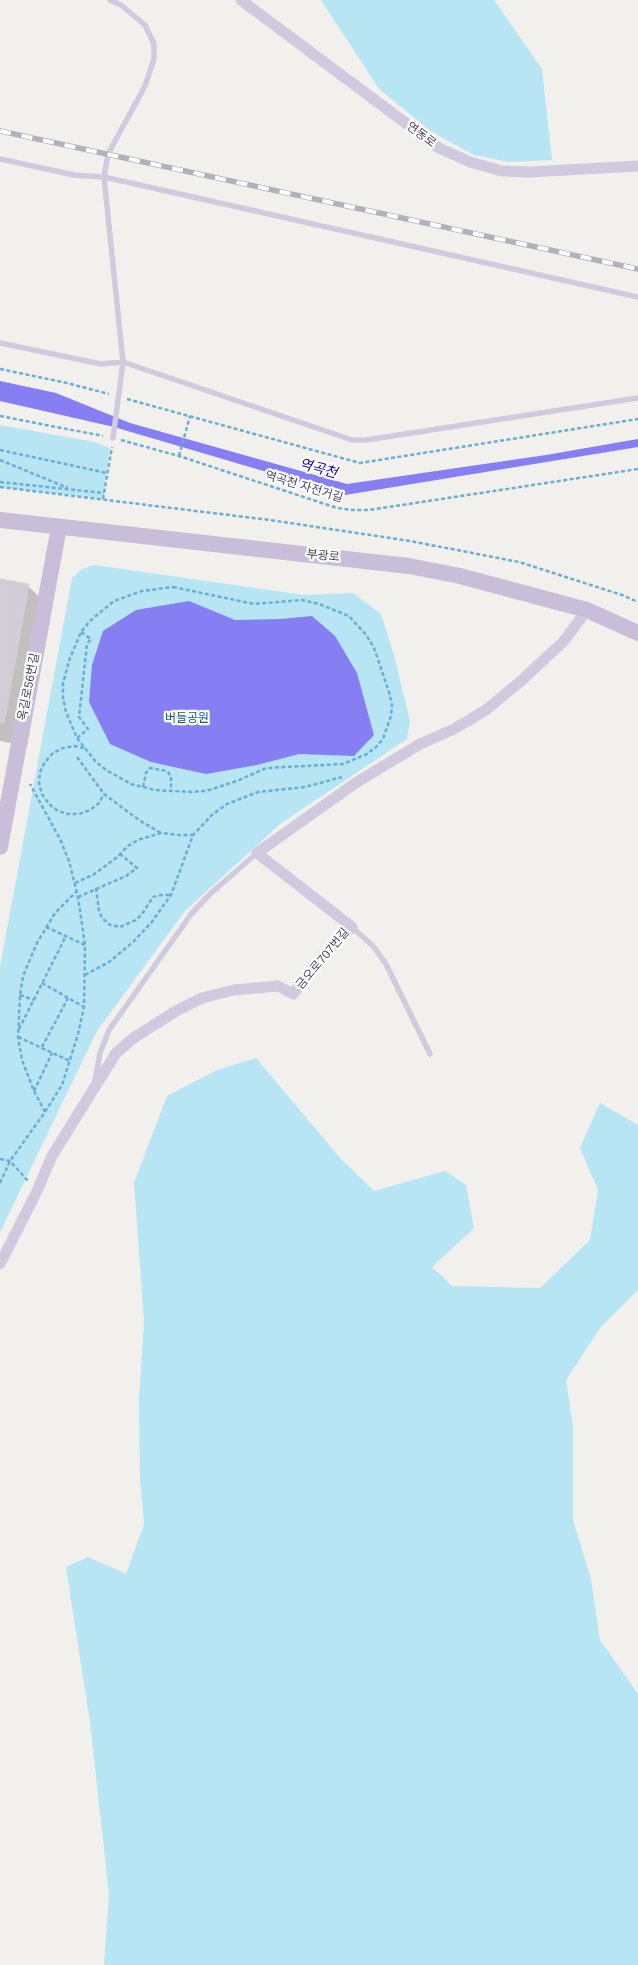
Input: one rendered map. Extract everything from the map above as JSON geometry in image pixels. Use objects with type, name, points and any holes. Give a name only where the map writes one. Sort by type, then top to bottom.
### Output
[{"type":"main road","name":"부광로","points":[[0,520],[409,566],[460,576],[588,610],[638,633]]},
{"type":"main road","name":"옥길로56번길","points":[[0,847],[6,772],[59,527]]},
{"type":"street","name":"연동로","points":[[240,0],[439,148],[470,162],[502,171],[530,172],[638,166]]},
{"type":"street","points":[[257,853],[357,782],[420,744],[454,729],[486,710],[564,641],[588,610]]},
{"type":"street","name":"금오로707번길","points":[[0,1264],[37,1191],[52,1156],[116,1053],[135,1037],[176,1011],[202,998],[234,990],[278,986],[293,994],[323,956],[352,927],[257,853]]},
{"type":"lane","points":[[110,0],[120,5],[145,25],[154,44],[154,59],[146,86],[108,154],[104,177],[123,362],[113,438]]},
{"type":"lane","points":[[0,159],[74,176],[104,177],[638,297]]},
{"type":"lane","points":[[0,343],[101,364],[123,362],[352,440],[366,440],[638,398]]},
{"type":"lane","points":[[92,1092],[100,1053],[109,1030],[192,913],[210,894],[257,853]]},
{"type":"lane","points":[[352,927],[369,942],[386,964],[430,1054]]},
{"type":"path","name":"역곡천 자전거길","points":[[0,416],[113,438],[179,456],[337,508],[353,510],[379,508],[616,474],[638,469]]},
{"type":"path","points":[[179,456],[190,416]]},
{"type":"path","points":[[103,499],[113,438]]},
{"type":"path","points":[[0,450],[107,473]]},
{"type":"path","points":[[0,460],[70,490]]},
{"type":"path","points":[[0,482],[104,493]]},
{"type":"path","points":[[0,487],[270,520],[410,541],[519,562],[622,594],[638,602]]},
{"type":"path","points":[[173,587],[254,604],[302,600],[319,604],[349,616],[367,636],[374,648],[389,692],[392,706],[391,716],[383,739],[367,754],[343,764],[266,768],[237,781],[206,791],[171,791],[143,787],[117,778],[96,762],[78,738],[66,712],[63,698],[66,670],[81,632],[91,620],[114,601],[142,591],[173,587]]},
{"type":"path","points":[[78,738],[88,729],[79,717],[87,644],[91,639],[81,632]]},
{"type":"path","points":[[85,748],[74,746],[63,748],[53,753],[45,762],[40,772],[42,794],[53,807],[68,814],[79,814],[90,810],[104,794]]},
{"type":"path","points":[[77,757],[104,794],[139,820],[161,833]]},
{"type":"path","points":[[143,787],[146,773],[150,768],[167,771],[171,776],[171,791]]},
{"type":"path","points":[[85,975],[109,962],[133,942],[151,923],[171,895],[193,835],[212,815],[227,804],[258,792],[305,787],[345,776],[357,782]]},
{"type":"path","points":[[0,1183],[10,1161],[62,1085],[84,1007],[85,945],[78,897],[69,861],[60,839],[30,784]]},
{"type":"path","points":[[74,883],[93,876],[128,846],[138,840],[161,833],[193,835]]},
{"type":"path","points":[[78,897],[126,876],[138,868],[120,854]]},
{"type":"path","points":[[96,888],[99,911],[102,918],[110,925],[120,928],[136,920],[154,898],[161,895],[171,895]]},
{"type":"path","points":[[45,1112],[34,1091],[22,1060],[18,1037],[20,995],[23,976],[46,927],[55,913],[76,892]]},
{"type":"path","points":[[46,927],[85,945]]},
{"type":"path","points":[[18,1030],[66,936]]},
{"type":"path","points":[[42,983],[84,1007]]},
{"type":"path","points":[[20,995],[34,1000]]},
{"type":"path","points":[[41,1048],[68,998]]},
{"type":"path","points":[[18,1037],[70,1061]]},
{"type":"path","points":[[34,1091],[52,1053]]},
{"type":"path","points":[[0,1159],[10,1161],[37,1191]]},
{"type":"green space","points":[[321,0],[494,0],[542,69],[552,160],[508,162],[474,155],[432,132],[379,89]]},
{"type":"green space","points":[[0,425],[94,442],[110,448],[103,499],[0,487]]},
{"type":"green space","name":"버들공원","points":[[94,565],[304,595],[353,593],[381,614],[394,655],[410,721],[407,739],[280,824],[185,911],[97,1031],[0,1232],[0,967],[72,578],[82,569]]},
{"type":"green space","points":[[256,1058],[341,1159],[374,1191],[445,1171],[466,1185],[474,1228],[432,1267],[452,1286],[540,1288],[590,1240],[598,1190],[580,1148],[600,1103],[638,1125],[638,1290],[600,1328],[566,1380],[573,1426],[573,1520],[591,1579],[600,1640],[638,1694],[638,1965],[104,1965],[109,1894],[90,1722],[66,1567],[88,1557],[126,1574],[144,1524],[140,1479],[139,1400],[144,1321],[134,1183],[167,1096],[217,1070]]},
{"type":"shaded area","points":[[0,381],[56,393],[130,423],[347,484],[546,455],[638,439],[638,447],[345,495],[114,427],[0,401]]},
{"type":"shaded area","points":[[189,601],[235,620],[312,616],[335,636],[357,673],[374,735],[354,756],[299,754],[257,765],[206,774],[151,762],[110,744],[89,702],[92,665],[103,631],[136,610]]},
{"type":"building","points":[[0,579],[29,584],[4,723],[0,722]]},
{"type":"railway","points":[[0,131],[638,269]]},
{"type":"water label","name":"역곡천","points":[[318,469]]}]
